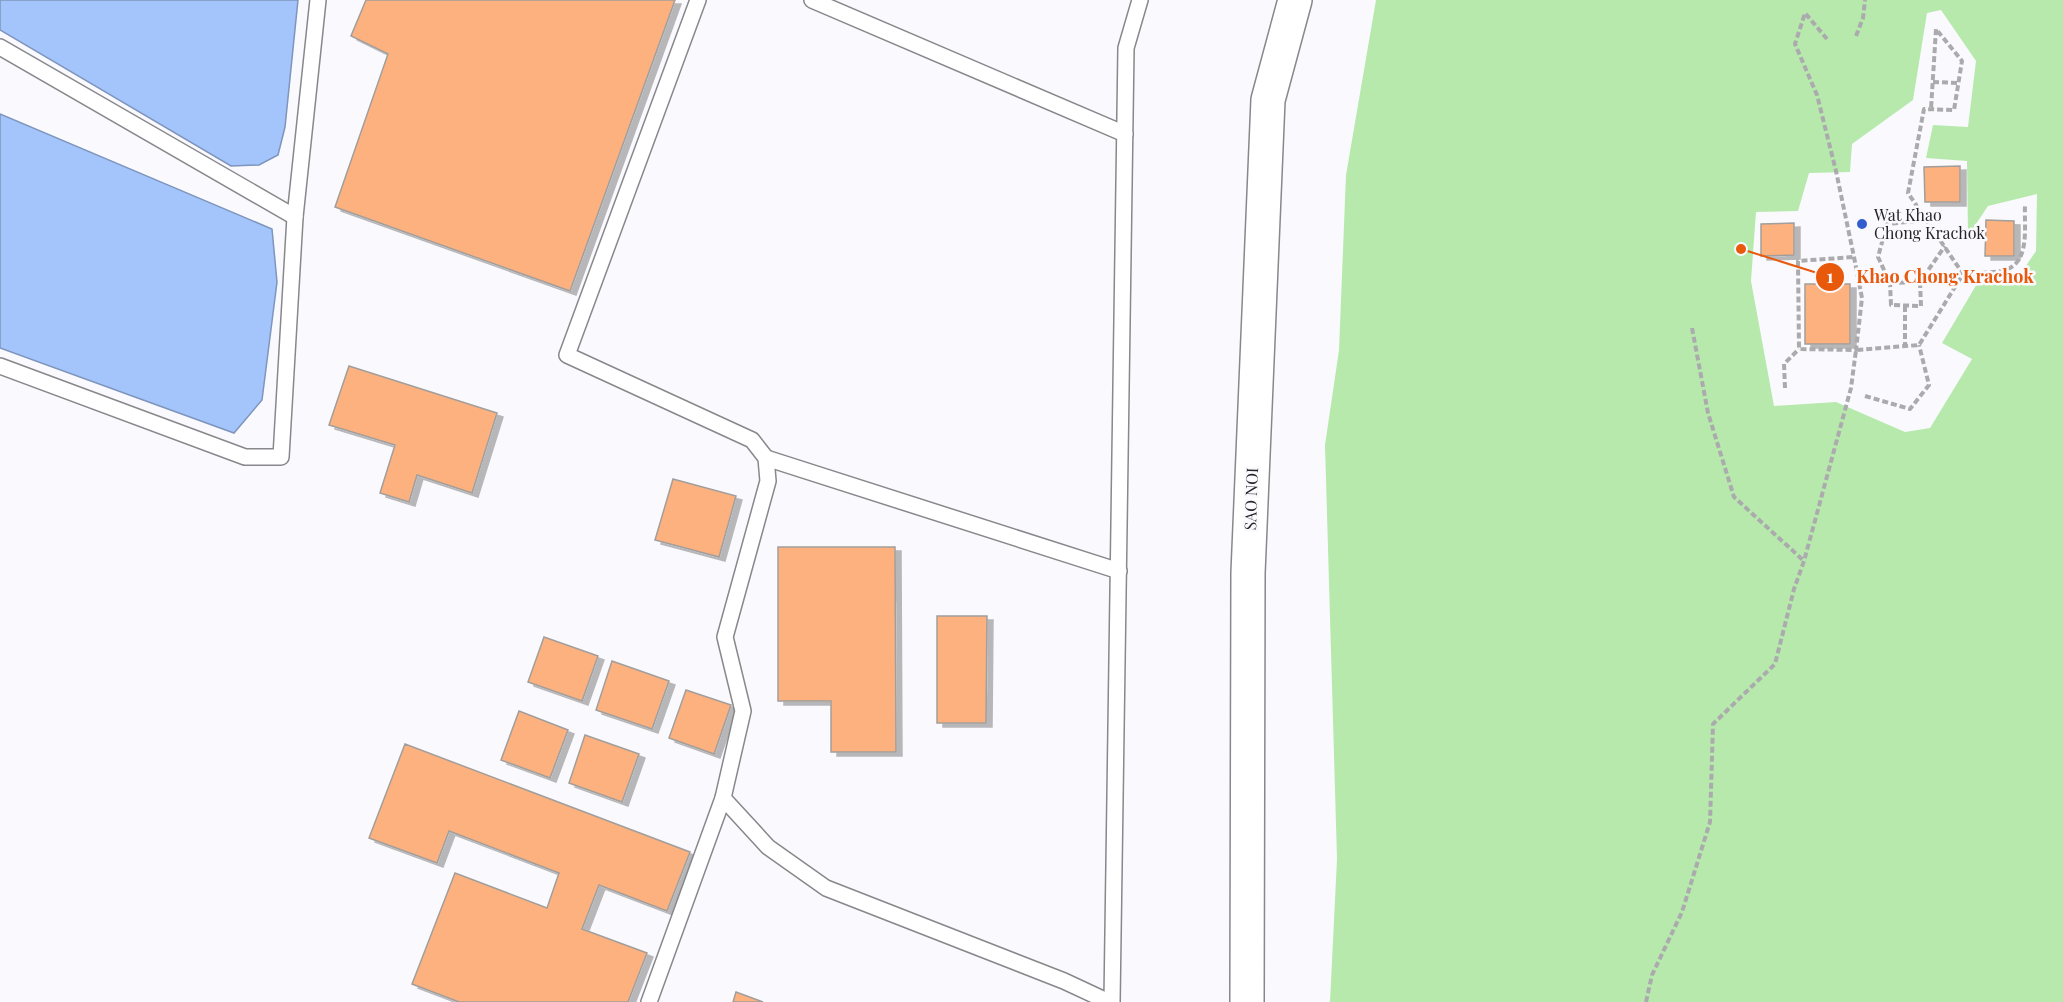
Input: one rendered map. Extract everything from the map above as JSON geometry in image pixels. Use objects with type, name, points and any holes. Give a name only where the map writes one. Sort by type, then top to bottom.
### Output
[{"type":"street","name":"SAO NOI","points":[[1247,1002],[1248,573],[1268,100],[1295,0]]},
{"type":"lane","points":[[0,366],[245,457],[281,458],[295,217],[318,0]]},
{"type":"lane","points":[[650,1002],[723,798],[743,711],[725,637],[768,481],[766,458],[752,440],[567,355],[698,0]]},
{"type":"lane","points":[[812,0],[1125,134]]},
{"type":"lane","points":[[723,798],[768,847],[826,888],[1064,981],[1111,1002],[1126,48],[1140,0]]},
{"type":"lane","points":[[0,47],[295,217]]},
{"type":"lane","points":[[766,458],[1119,572]]},
{"type":"path","points":[[1856,36],[1863,18],[1865,0]]},
{"type":"path","points":[[1646,1002],[1652,975],[1682,912],[1710,822],[1713,724],[1775,664],[1794,588],[1804,561],[1851,388],[1862,298],[1836,171],[1817,95],[1795,44],[1805,13],[1827,39]]},
{"type":"path","points":[[1931,109],[1936,29],[1962,61],[1959,82],[1954,110],[1924,109],[1908,193],[1963,273]]},
{"type":"path","points":[[1933,82],[1959,82]]},
{"type":"path","points":[[1963,273],[2004,271],[2019,260],[2024,249],[2025,206]]},
{"type":"path","points":[[1927,220],[1887,224],[1878,257],[1890,283],[1891,305],[1921,306],[1920,282],[1945,246]]},
{"type":"path","points":[[1785,388],[1784,364],[1799,349],[1798,261],[1854,257]]},
{"type":"path","points":[[1865,396],[1910,409],[1929,385],[1919,345],[1963,273]]},
{"type":"path","points":[[1890,283],[1920,282]]},
{"type":"path","points":[[1905,306],[1905,346]]},
{"type":"path","points":[[1692,328],[1708,413],[1734,497],[1804,561]]},
{"type":"path","points":[[1799,349],[1856,350],[1919,345]]},
{"type":"green space","points":[[1376,0],[2063,0],[2063,1002],[1330,1002],[1337,859],[1325,445],[1339,350],[1346,175]],"holes":[[[1941,10],[1976,61],[1968,127],[1933,125],[1926,158],[1967,161],[1968,236],[1988,206],[2037,194],[2036,251],[2015,282],[1978,282],[1942,343],[1972,359],[1930,428],[1905,432],[1836,402],[1774,406],[1751,281],[1756,212],[1798,211],[1809,173],[1850,172],[1852,144],[1913,100],[1927,13]]]},
{"type":"water","points":[[0,0],[298,0],[285,127],[278,155],[259,165],[231,166],[0,30]]},
{"type":"water","points":[[0,114],[272,229],[277,282],[262,400],[234,433],[0,348]]},
{"type":"building","points":[[366,0],[675,0],[570,291],[335,207],[388,54],[351,36]]},
{"type":"building","points":[[1960,166],[1960,202],[1925,202],[1924,167]]},
{"type":"building","points":[[1986,220],[2014,221],[2014,256],[1985,256]]},
{"type":"building","points":[[1794,223],[1794,255],[1761,256],[1761,224]]},
{"type":"building","points":[[1805,284],[1850,284],[1850,344],[1805,344]]},
{"type":"building","points":[[349,366],[497,413],[472,493],[417,475],[409,502],[380,493],[395,445],[329,425]]},
{"type":"building","points":[[673,479],[736,496],[719,557],[655,540]]},
{"type":"building","points":[[778,547],[895,547],[896,752],[831,752],[831,701],[778,701]]},
{"type":"building","points":[[937,616],[987,616],[986,723],[937,723]]},
{"type":"building","points":[[544,637],[598,656],[582,701],[528,682]]},
{"type":"building","points":[[612,661],[669,681],[652,729],[596,710]]},
{"type":"building","points":[[686,690],[731,705],[714,754],[669,738]]},
{"type":"building","points":[[519,711],[568,730],[550,778],[501,760]]},
{"type":"building","points":[[585,735],[639,754],[622,802],[569,783]]},
{"type":"building","points":[[405,744],[690,852],[667,911],[599,885],[582,929],[647,953],[628,1002],[459,1002],[412,984],[455,873],[547,908],[559,873],[449,831],[437,863],[369,838]]},
{"type":"building","points":[[736,992],[763,1002],[733,1002]]},
{"type":"place","name":"Wat Khao Chong Krachok","points":[[1862,224]]},
{"type":"place","name":"Khao Chong Krachok","points":[[1741,249]]}]
